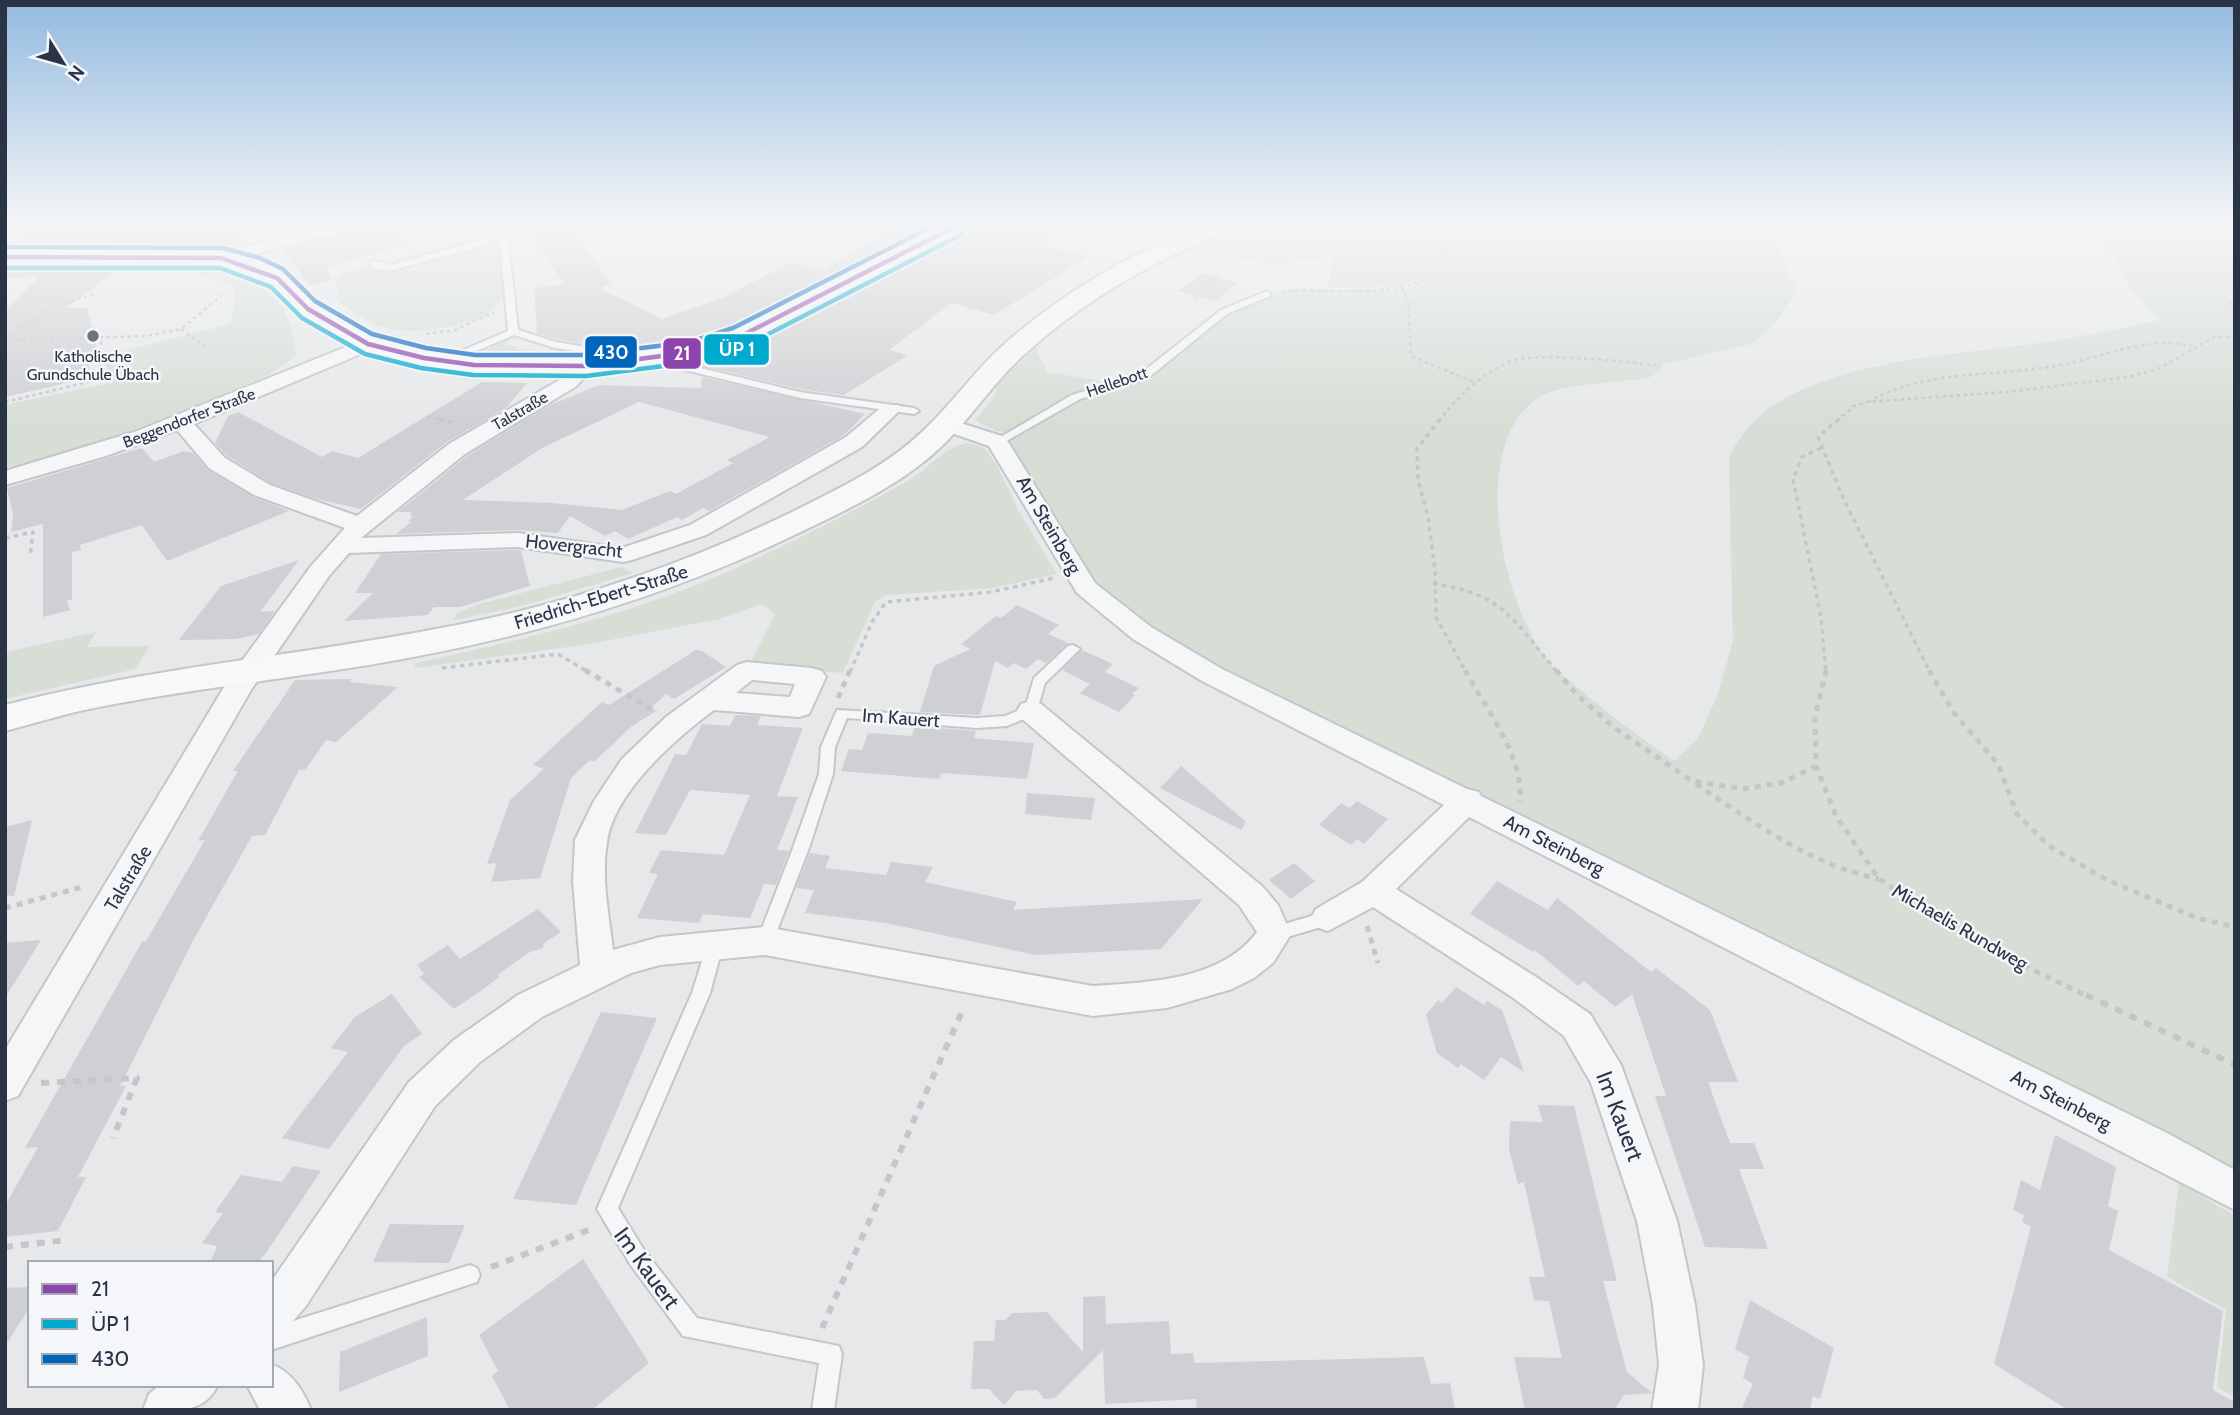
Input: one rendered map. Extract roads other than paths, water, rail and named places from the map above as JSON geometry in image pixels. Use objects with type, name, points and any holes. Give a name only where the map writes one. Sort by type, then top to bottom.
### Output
[{"type":"street","points":[[290,291],[308,309],[333,326],[368,344],[445,361],[510,367],[586,366],[677,355],[713,347],[781,318],[832,291]]},
{"type":"street","name":"Friedrich-Ebert-Straße","points":[[5,718],[89,696],[256,661],[362,654],[535,619],[682,573],[760,540],[893,468],[923,447],[1004,358],[1086,291]]},
{"type":"street","name":"Beggendorfer Straße","points":[[5,478],[84,456],[182,423],[368,344]]},
{"type":"street","name":"Talstraße","points":[[18,1084],[130,873],[256,661],[320,571],[360,525],[457,449],[568,383],[586,366]]},
{"type":"street","name":"Hovergracht","points":[[343,546],[518,540],[622,555],[698,530],[855,442],[903,410]]},
{"type":"street","points":[[182,423],[216,463],[262,490],[360,525]]},
{"type":"street","points":[[944,424],[997,442]]},
{"type":"street","name":"Am Steinberg","points":[[997,442],[1086,588],[1115,614],[1212,674],[1468,800],[2189,1164],[2235,1191]]},
{"type":"street","points":[[598,971],[589,881],[592,839],[609,801],[632,766],[706,700]]},
{"type":"street","points":[[273,1312],[291,1291],[422,1094],[467,1051],[530,1006],[598,971],[660,951],[765,941],[1093,1001],[1140,998],[1197,986],[1249,965],[1266,951],[1274,934],[1266,914],[1251,896],[1031,711]]},
{"type":"street","points":[[1350,904],[1468,800]]},
{"type":"street","name":"Im Kauert","points":[[1350,904],[1524,987],[1577,1025],[1608,1077],[1657,1221],[1674,1306],[1681,1365],[1675,1410]]},
{"type":"street","points":[[166,1410],[194,1387]]},
{"type":"street","points":[[271,1387],[289,1410]]},
{"type":"lane","points":[[510,291],[513,332]]},
{"type":"lane","name":"Hellebott","points":[[997,442],[1076,397],[1144,376],[1224,312],[1267,294]]},
{"type":"lane","points":[[445,361],[513,332],[555,345],[611,354],[614,363]]},
{"type":"lane","name":"Hovergracht","points":[[677,355],[680,366],[800,395],[903,410]]},
{"type":"lane","points":[[1031,711],[1039,681],[1073,649]]},
{"type":"lane","name":"Im Kauert","points":[[765,941],[806,835],[826,774],[828,747],[842,713],[977,723],[1007,721],[1031,711]]},
{"type":"lane","points":[[1274,934],[1350,904]]},
{"type":"lane","name":"Im Kauert","points":[[715,945],[701,993],[607,1209],[610,1218],[691,1328],[831,1354],[824,1410]]},
{"type":"lane","points":[[273,1338],[474,1273]]},
{"type":"place","name":"Katholische Grundschule Übach","points":[[93,336]]}]
